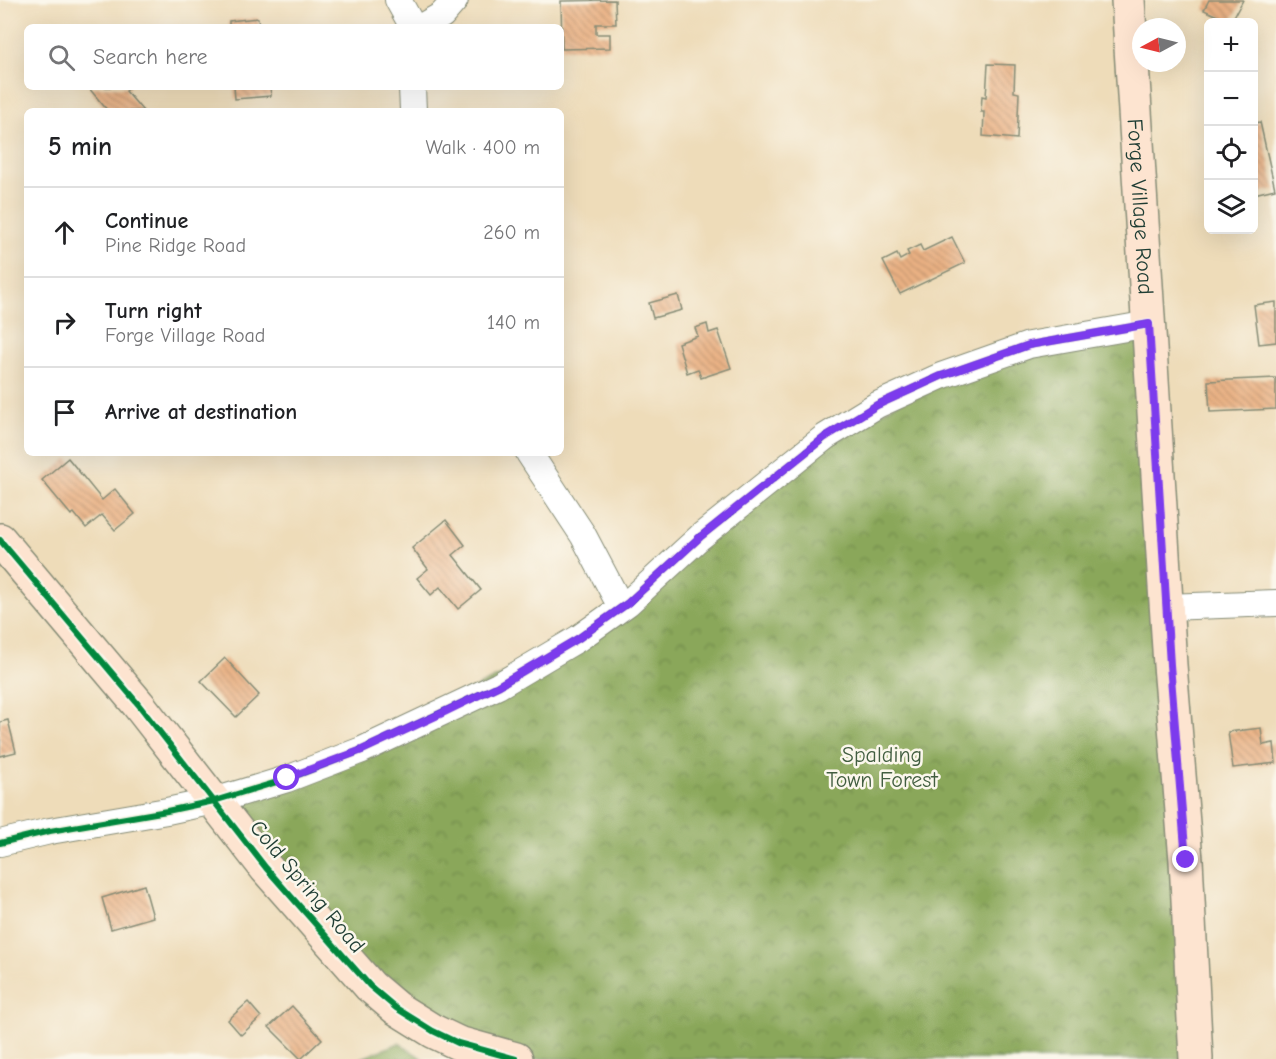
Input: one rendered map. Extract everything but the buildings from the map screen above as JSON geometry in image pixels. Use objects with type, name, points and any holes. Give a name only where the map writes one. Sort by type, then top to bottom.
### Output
[{"type":"main road","name":"Forge Village Road","points":[[1128,0],[1166,607],[1186,860],[1196,1059]]},
{"type":"main road","name":"Cold Spring Road","points":[[0,540],[138,704],[266,868],[378,994],[433,1031],[458,1043],[516,1059]]},
{"type":"street","points":[[398,0],[411,24]]},
{"type":"street","points":[[427,24],[442,15],[456,0]]},
{"type":"street","points":[[412,90],[412,108]]},
{"type":"street","points":[[0,843],[50,831],[214,801],[298,774],[362,750],[498,686],[579,638],[621,608],[700,537],[825,437],[877,405],[941,376],[1029,345],[1149,324]]},
{"type":"street","points":[[531,456],[583,534],[621,608]]},
{"type":"street","points":[[1166,607],[1276,603]]},
{"type":"green space","name":"Spalding Town Forest","points":[[1149,324],[1195,1059],[494,1059],[370,986],[214,801],[287,778],[579,638],[771,481],[941,376]]},
{"type":"green space","points":[[399,1043],[423,1059],[360,1059]]},
{"type":"cycle path","points":[[0,843],[50,831],[214,801],[287,779],[362,750],[498,686],[579,638],[628,603],[700,537],[825,437],[877,405],[941,376],[1029,345],[1149,324]]},
{"type":"cycle path","points":[[0,540],[138,704],[266,868],[370,986],[396,1008],[433,1031],[458,1043],[516,1059]]},
{"type":"route","points":[[287,778],[362,750],[442,713],[498,686],[579,638],[628,603],[700,537],[825,437],[877,405],[941,376],[1029,345],[1149,324],[1170,665],[1186,860]]}]
